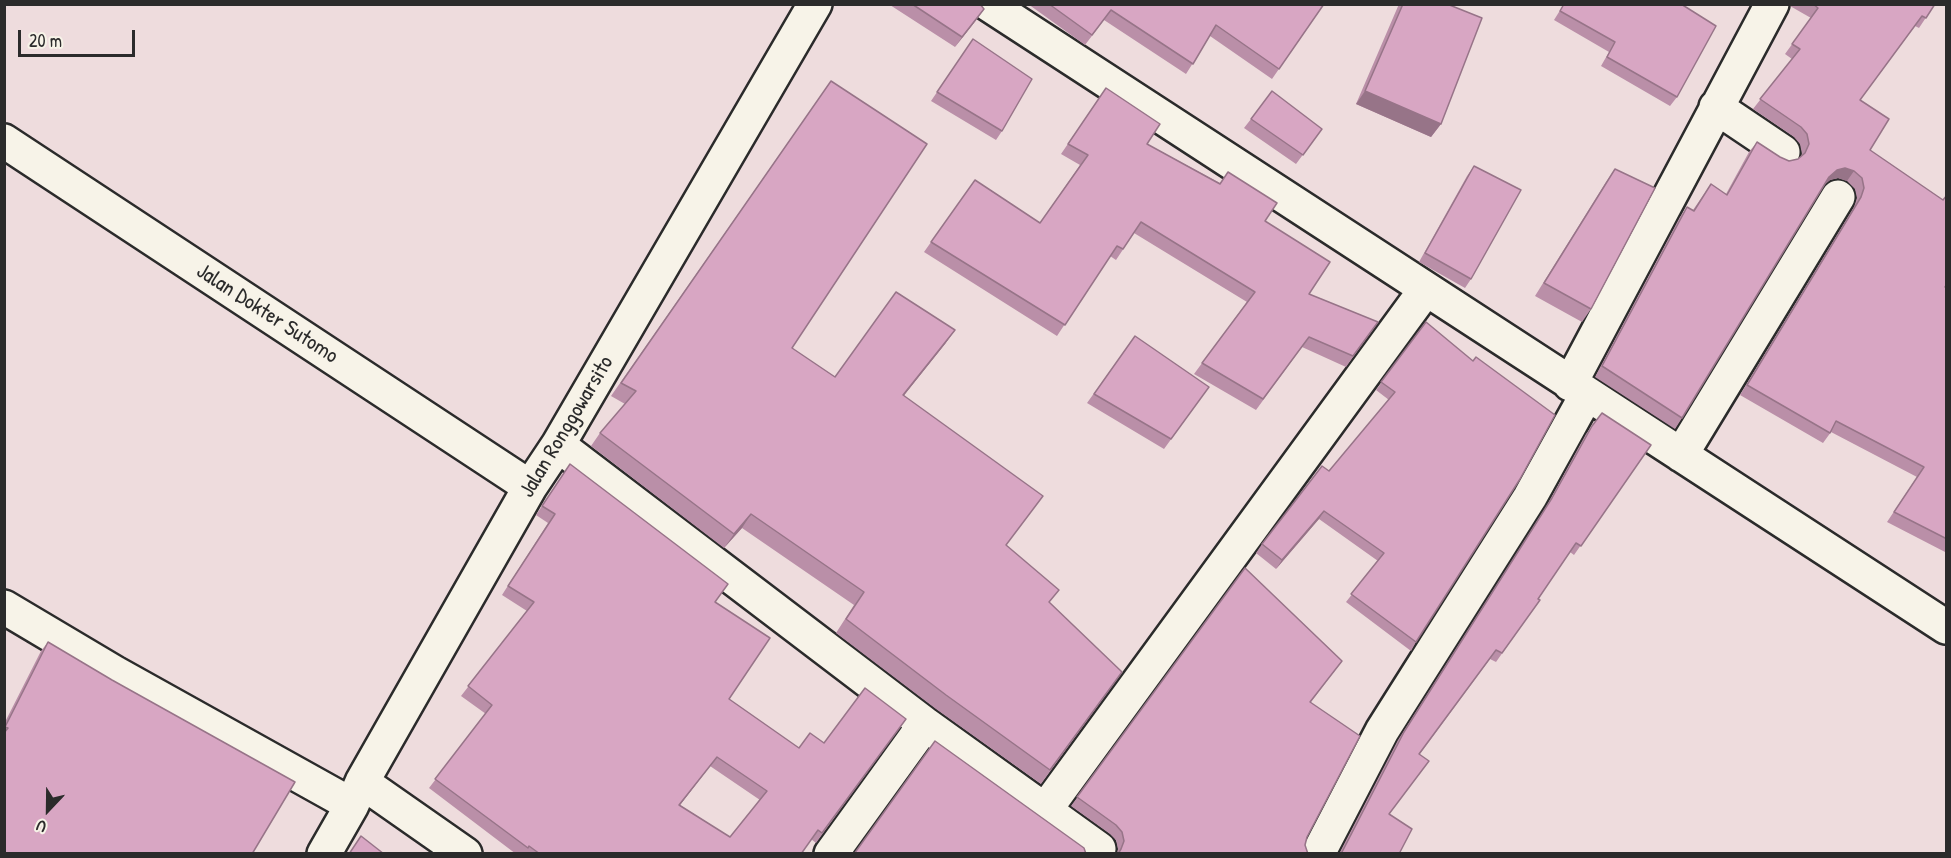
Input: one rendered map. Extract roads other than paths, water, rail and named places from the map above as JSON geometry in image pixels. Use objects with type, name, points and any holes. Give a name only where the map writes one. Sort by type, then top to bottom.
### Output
[{"type":"street","name":"Jalan Ronggowarsito","points":[[324,854],[530,487],[558,445],[815,4]]},
{"type":"street","points":[[988,4],[1947,627]]},
{"type":"street","points":[[1318,854],[1382,731],[1530,497],[1579,389],[1716,107],[1772,4]]},
{"type":"street","points":[[1716,107],[1783,152]]},
{"type":"street","name":"Jalan Dokter Sutomo","points":[[4,141],[530,487]]},
{"type":"street","points":[[1681,455],[1838,197]]},
{"type":"street","points":[[1046,810],[1426,290]]},
{"type":"street","points":[[558,445],[925,724],[1101,852]]},
{"type":"street","points":[[4,607],[115,673],[357,794],[465,854]]},
{"type":"street","points":[[831,854],[925,724]]}]
